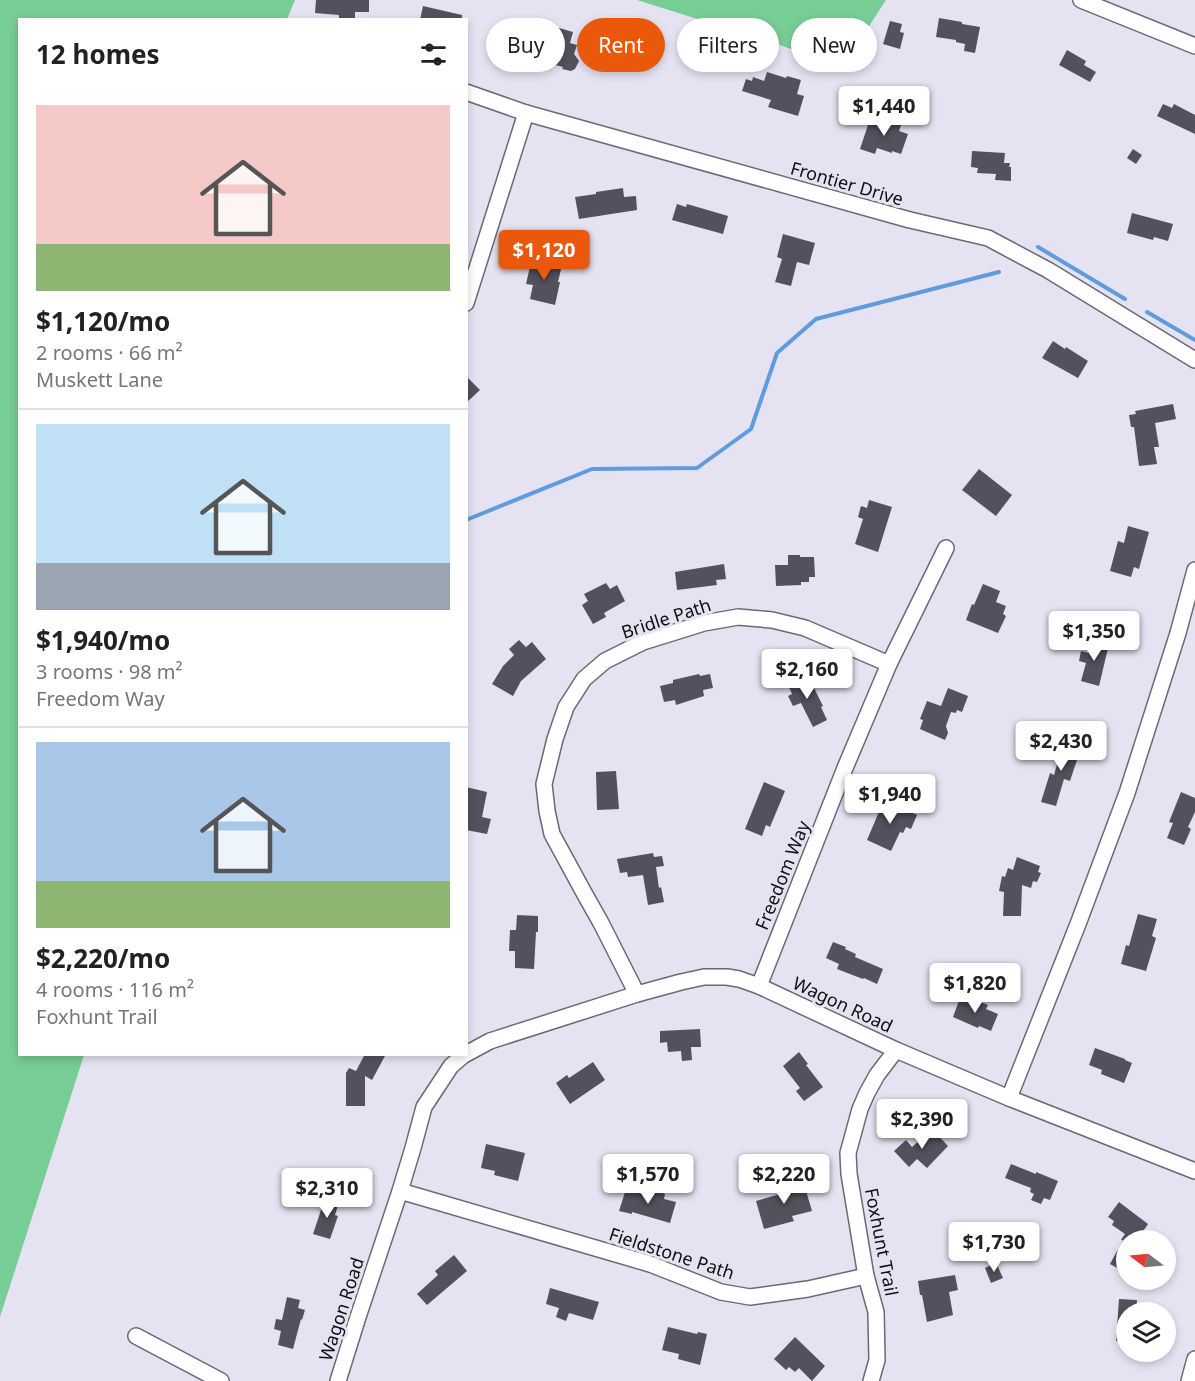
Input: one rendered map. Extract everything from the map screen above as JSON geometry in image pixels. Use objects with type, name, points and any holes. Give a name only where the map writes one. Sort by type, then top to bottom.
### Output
[{"type":"street","points":[[1081,0],[1195,46]]},
{"type":"street","name":"Frontier Drive","points":[[468,93],[526,113],[910,220],[988,238],[1048,270],[1195,360]]},
{"type":"street","points":[[468,297],[526,113]]},
{"type":"street","name":"Freedom Way","points":[[759,986],[845,768],[889,664],[946,548]]},
{"type":"street","points":[[1009,1098],[1127,793],[1178,633],[1195,570]]},
{"type":"street","name":"Bridle Path","points":[[637,994],[602,922],[552,834],[547,811],[544,784],[555,740],[566,706],[584,679],[605,661],[643,642],[704,623],[738,617],[772,620],[805,628],[889,664]]},
{"type":"street","name":"Wagon Road","points":[[468,1053],[490,1041],[637,994],[704,977],[739,979],[1009,1098],[1195,1171]]},
{"type":"street","name":"Foxhunt Trail","points":[[871,1381],[877,1360],[876,1312],[866,1276],[849,1174],[848,1153],[860,1109],[867,1093],[896,1050]]},
{"type":"street","name":"Wagon Road","points":[[338,1381],[400,1191],[424,1107],[451,1066],[464,1056]]},
{"type":"street","name":"Fieldstone Path","points":[[400,1191],[650,1264],[721,1292],[750,1297],[808,1289],[866,1276]]},
{"type":"street","points":[[136,1336],[221,1381]]},
{"type":"street","points":[[1191,1377],[1195,1359]]},
{"type":"green space","points":[[0,0],[295,0],[287,18],[18,18],[18,1056],[84,1056],[0,1317]]},
{"type":"green space","points":[[637,0],[886,0],[874,18],[791,18],[791,49],[779,45],[779,18],[694,18]]},
{"type":"building","points":[[316,0],[369,0],[369,12],[355,12],[355,18],[339,18],[339,15],[315,13]]},
{"type":"building","points":[[423,6],[462,15],[462,18],[420,18]]},
{"type":"building","points":[[939,18],[980,27],[975,53],[964,51],[965,44],[956,42],[956,40],[936,37]]},
{"type":"building","points":[[890,21],[902,24],[900,32],[904,33],[900,49],[883,44]]},
{"type":"building","points":[[565,30],[573,32],[570,43],[577,45],[574,54],[577,65],[571,71],[565,70]]},
{"type":"building","points":[[1067,50],[1086,61],[1084,65],[1096,72],[1090,82],[1059,65]]},
{"type":"building","points":[[767,72],[801,80],[797,94],[804,96],[798,116],[768,107],[771,100],[742,91],[746,79],[752,81],[753,77],[764,81]]},
{"type":"building","points":[[1163,104],[1172,108],[1174,104],[1195,115],[1195,134],[1157,116]]},
{"type":"building","points":[[870,119],[880,123],[881,119],[901,125],[899,131],[908,134],[901,154],[877,148],[875,154],[860,149]]},
{"type":"building","points":[[1133,149],[1142,155],[1136,164],[1127,158]]},
{"type":"building","points":[[972,151],[1005,153],[1004,163],[1010,163],[1011,181],[995,180],[996,174],[977,173],[978,168],[971,167]]},
{"type":"building","points":[[623,188],[624,197],[636,196],[637,210],[579,219],[575,197]]},
{"type":"building","points":[[677,204],[686,207],[687,204],[728,216],[723,234],[672,220]]},
{"type":"building","points":[[1132,213],[1173,224],[1168,241],[1154,237],[1153,240],[1127,233]]},
{"type":"building","points":[[783,234],[815,243],[809,265],[797,262],[791,286],[775,282],[782,259],[777,257]]},
{"type":"building","points":[[532,258],[562,265],[555,305],[530,299],[533,285],[526,284]]},
{"type":"building","points":[[1053,341],[1088,361],[1078,378],[1042,358]]},
{"type":"building","points":[[468,378],[480,390],[468,401]]},
{"type":"building","points":[[1173,404],[1176,419],[1155,423],[1159,447],[1154,447],[1157,464],[1139,466],[1134,427],[1131,427],[1129,415],[1136,414],[1135,411]]},
{"type":"building","points":[[979,469],[1012,495],[996,516],[962,490]]},
{"type":"building","points":[[869,500],[892,507],[878,552],[855,544],[863,519],[858,517],[861,506],[867,508]]},
{"type":"building","points":[[1128,526],[1149,532],[1139,569],[1134,567],[1131,577],[1110,571],[1118,541],[1124,543]]},
{"type":"building","points":[[788,555],[814,557],[815,577],[809,577],[809,582],[801,582],[801,585],[776,586],[775,565],[788,565]]},
{"type":"building","points":[[724,564],[726,579],[716,580],[717,585],[677,590],[675,572]]},
{"type":"building","points":[[606,583],[610,589],[617,585],[625,601],[604,613],[606,617],[593,624],[582,605],[588,601],[584,594]]},
{"type":"building","points":[[983,584],[1000,591],[996,602],[1006,606],[1003,614],[1006,616],[998,633],[966,620]]},
{"type":"building","points":[[1091,639],[1109,644],[1099,686],[1081,681],[1086,663],[1079,661],[1081,651],[1088,653]]},
{"type":"building","points":[[519,640],[526,647],[532,642],[546,659],[521,681],[513,696],[492,684],[503,666],[514,655],[509,649]]},
{"type":"building","points":[[699,674],[700,676],[710,674],[713,688],[703,690],[704,696],[676,705],[675,700],[664,702],[660,686],[673,683],[673,680]]},
{"type":"building","points":[[804,675],[809,686],[812,684],[827,720],[813,727],[801,703],[793,706],[788,696],[792,694],[789,687],[793,686],[791,682]]},
{"type":"building","points":[[948,688],[968,696],[962,712],[957,710],[956,713],[951,712],[946,726],[948,733],[945,740],[920,729],[923,720],[920,719],[927,701],[941,706]]},
{"type":"building","points":[[1065,737],[1080,741],[1075,756],[1078,757],[1070,781],[1064,779],[1056,806],[1041,802],[1050,773],[1054,775]]},
{"type":"building","points":[[616,771],[619,809],[597,810],[596,772]]},
{"type":"building","points":[[764,782],[785,791],[770,827],[766,825],[762,836],[745,829]]},
{"type":"building","points":[[468,787],[487,792],[482,817],[491,819],[487,834],[468,830]]},
{"type":"building","points":[[1181,792],[1195,798],[1195,812],[1188,827],[1191,829],[1184,845],[1167,838],[1173,823],[1169,822]]},
{"type":"building","points":[[884,800],[917,815],[911,829],[906,827],[903,833],[900,832],[891,851],[867,840]]},
{"type":"building","points":[[653,853],[654,857],[662,856],[664,866],[656,867],[664,902],[648,905],[643,875],[628,877],[627,872],[620,873],[617,859]]},
{"type":"building","points":[[1017,857],[1040,866],[1038,872],[1041,873],[1037,882],[1033,881],[1031,888],[1022,885],[1021,916],[1003,916],[1004,892],[999,891],[1002,876],[1005,877],[1008,868],[1013,870]]},
{"type":"building","points":[[1138,914],[1157,919],[1152,936],[1156,938],[1146,971],[1121,964]]},
{"type":"building","points":[[517,915],[538,916],[534,969],[515,968],[515,951],[509,951],[510,930],[516,930]]},
{"type":"building","points":[[833,942],[846,947],[845,949],[856,954],[855,957],[883,969],[877,984],[837,969],[839,964],[826,958]]},
{"type":"building","points":[[961,995],[988,1005],[986,1009],[998,1014],[991,1031],[953,1017]]},
{"type":"building","points":[[700,1029],[701,1047],[691,1047],[692,1060],[682,1061],[681,1051],[668,1052],[667,1042],[660,1043],[660,1031]]},
{"type":"building","points":[[1095,1048],[1132,1063],[1124,1083],[1101,1074],[1102,1070],[1089,1065]]},
{"type":"building","points":[[799,1052],[823,1087],[804,1101],[796,1091],[800,1088],[783,1066]]},
{"type":"building","points":[[364,1056],[385,1056],[372,1080],[365,1076],[365,1106],[346,1106],[346,1073],[349,1068],[356,1071]]},
{"type":"building","points":[[593,1062],[605,1080],[570,1104],[556,1083],[567,1075],[569,1078]]},
{"type":"building","points":[[932,1129],[948,1146],[927,1168],[917,1159],[909,1167],[894,1151],[906,1140],[912,1147]]},
{"type":"building","points":[[486,1144],[525,1153],[518,1181],[494,1175],[495,1171],[481,1168]]},
{"type":"building","points":[[1011,1164],[1058,1181],[1050,1200],[1044,1198],[1041,1204],[1031,1200],[1034,1194],[1030,1192],[1031,1188],[1005,1178]]},
{"type":"building","points":[[797,1180],[798,1186],[804,1184],[812,1211],[792,1216],[794,1221],[764,1229],[756,1201],[784,1193],[781,1185]]},
{"type":"building","points":[[626,1189],[645,1195],[646,1192],[653,1194],[654,1190],[665,1194],[664,1199],[676,1202],[670,1223],[632,1212],[632,1214],[619,1211]]},
{"type":"building","points":[[325,1198],[339,1202],[335,1215],[338,1216],[330,1239],[313,1234]]},
{"type":"building","points":[[1119,1202],[1148,1224],[1144,1230],[1119,1230],[1112,1225],[1114,1221],[1108,1217]]},
{"type":"building","points":[[1116,1253],[1116,1267],[1110,1264]]},
{"type":"building","points":[[454,1255],[467,1271],[427,1305],[417,1294],[438,1275],[435,1271]]},
{"type":"building","points":[[996,1263],[1003,1278],[991,1283],[985,1268]]},
{"type":"building","points":[[955,1275],[958,1290],[949,1292],[953,1315],[927,1322],[918,1281]]},
{"type":"building","points":[[550,1288],[599,1302],[593,1320],[569,1313],[566,1321],[556,1317],[559,1308],[546,1304]]},
{"type":"building","points":[[287,1297],[300,1300],[298,1308],[305,1310],[293,1349],[278,1345],[281,1331],[274,1329],[276,1319],[282,1320]]},
{"type":"building","points":[[1119,1299],[1137,1300],[1137,1302],[1119,1302]]},
{"type":"building","points":[[668,1327],[707,1334],[700,1365],[678,1359],[679,1354],[662,1350]]},
{"type":"building","points":[[795,1337],[825,1366],[812,1381],[799,1368],[795,1372],[789,1367],[786,1370],[774,1359]]},
{"type":"waterway","points":[[1038,247],[1125,299]]},
{"type":"waterway","points":[[468,519],[592,469],[697,468],[751,429],[777,353],[816,319],[999,272]]},
{"type":"waterway","points":[[1147,312],[1195,340]]}]
